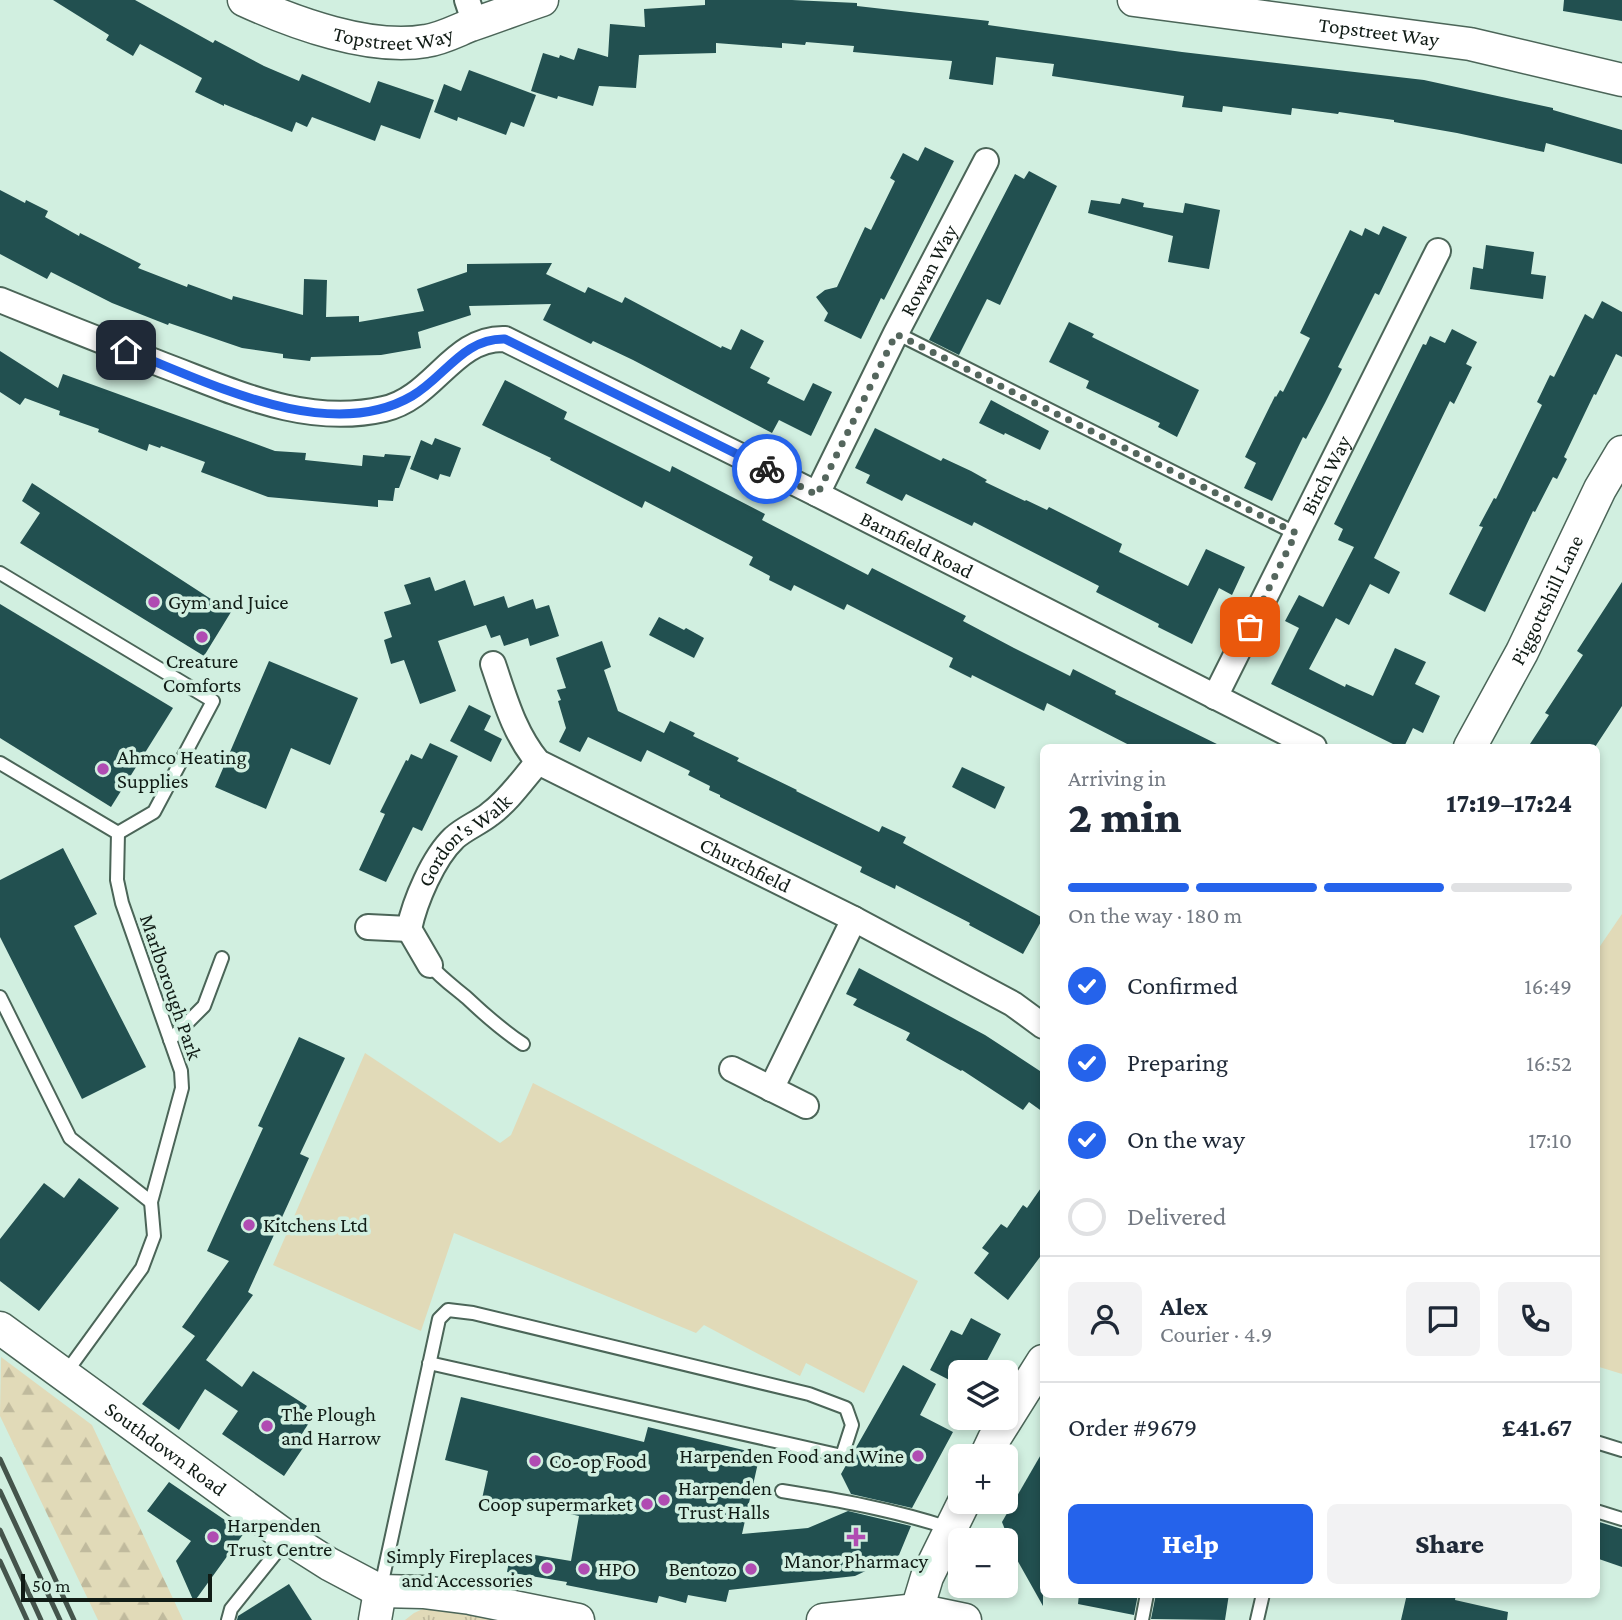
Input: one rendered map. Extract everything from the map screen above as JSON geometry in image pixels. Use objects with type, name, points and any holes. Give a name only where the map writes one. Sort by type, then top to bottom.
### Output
[{"type":"street","name":"Topstreet Way","points":[[244,0],[310,25],[387,43],[410,44],[430,41],[471,12],[542,0]]},
{"type":"street","name":"Topstreet Way","points":[[1133,0],[1470,44],[1622,80]]},
{"type":"street","name":"Rowan Way","points":[[817,495],[896,334],[986,161]]},
{"type":"street","name":"Birch Way","points":[[1216,697],[1438,251]]},
{"type":"street","name":"Barnfield Road","points":[[0,300],[256,400],[299,411],[330,414],[359,414],[388,408],[433,382],[466,349],[480,342],[505,339],[1308,744]]},
{"type":"street","name":"Piggottshill Lane","points":[[1471,744],[1522,652],[1600,489],[1622,452]]},
{"type":"street","name":"Churchfield","points":[[493,664],[515,728],[538,762],[854,919],[1002,998],[1040,1025]]},
{"type":"street","name":"Gordon's Walk","points":[[409,929],[412,912],[439,855],[468,827],[490,815],[538,762]]},
{"type":"street","points":[[771,1088],[854,919]]},
{"type":"street","points":[[368,927],[409,929],[430,965]]},
{"type":"street","points":[[732,1069],[806,1107]]},
{"type":"street","name":"Southdown Road","points":[[0,1328],[288,1538],[329,1564],[378,1606],[470,1598],[578,1620]]},
{"type":"street","points":[[992,1444],[1040,1367]]},
{"type":"street","points":[[915,1615],[928,1577],[957,1515]]},
{"type":"street","points":[[823,1620],[915,1615],[965,1620]]},
{"type":"lane","points":[[896,334],[1296,533]]},
{"type":"lane","points":[[0,573],[213,701],[154,812],[117,833],[0,763]]},
{"type":"lane","name":"Marlborough Park","points":[[64,1375],[142,1268],[155,1236],[151,1202],[182,1088],[181,1071],[122,903],[117,880],[117,833]]},
{"type":"lane","points":[[170,1040],[204,1006],[222,958]]},
{"type":"lane","points":[[430,965],[445,982],[489,1020],[523,1044]]},
{"type":"lane","points":[[0,997],[70,1138],[151,1202]]},
{"type":"lane","points":[[378,1606],[429,1363],[439,1319],[448,1310],[473,1313],[809,1394],[846,1408],[852,1425],[842,1456],[429,1363]]},
{"type":"lane","points":[[1600,1443],[1622,1450]]},
{"type":"lane","points":[[782,1492],[911,1515],[957,1515]]},
{"type":"lane","points":[[1600,1512],[1622,1519]]},
{"type":"lane","points":[[228,1620],[231,1609],[288,1538]]},
{"type":"lane","points":[[1142,1620],[1146,1598]]},
{"type":"lane","points":[[1256,1620],[1261,1598]]},
{"type":"green space","points":[[1622,914],[1622,1374],[1600,1367],[1600,946]]},
{"type":"green space","points":[[365,1053],[500,1143],[511,1135],[533,1083],[918,1281],[864,1393],[806,1363],[800,1376],[704,1325],[696,1333],[454,1233],[421,1331],[273,1265]]},
{"type":"green space","points":[[1,1357],[92,1425],[183,1620],[98,1620],[0,1416]]},
{"type":"green space","points":[[427,1607],[517,1620],[405,1620]]},
{"type":"building","points":[[53,0],[135,0],[213,43],[215,40],[299,81],[302,74],[370,103],[378,81],[434,100],[420,139],[381,125],[375,141],[312,117],[307,127],[296,122],[292,132],[195,92],[202,78],[140,44],[133,56],[106,40],[109,35]]},
{"type":"building","points":[[705,0],[857,3],[857,6],[989,21],[988,25],[1182,52],[1424,80],[1553,108],[1622,130],[1622,164],[1546,143],[1544,152],[1394,120],[1339,112],[1292,108],[1291,115],[1223,106],[1222,112],[1182,107],[1184,96],[1052,76],[1054,64],[996,57],[993,85],[949,79],[952,61],[853,52],[854,46],[806,42],[805,45],[782,43],[782,48],[716,43],[716,53],[639,55],[636,88],[599,86],[593,106],[531,91],[543,53],[574,60],[578,48],[608,57],[610,24],[645,27],[644,9],[705,5]]},
{"type":"building","points":[[1564,0],[1622,0],[1622,21],[1563,11]]},
{"type":"building","points":[[469,70],[536,95],[524,127],[511,122],[506,135],[458,117],[457,121],[434,112],[444,84],[461,91]]},
{"type":"building","points":[[925,147],[954,161],[884,300],[881,298],[861,339],[824,321],[828,313],[816,297],[825,290],[837,287],[865,227],[871,230],[895,181],[890,178],[903,153],[918,161]]},
{"type":"building","points":[[1029,171],[1057,186],[1000,305],[987,299],[959,355],[929,340],[1015,174],[1024,179]]},
{"type":"building","points":[[0,190],[48,211],[45,217],[79,236],[80,233],[141,264],[138,268],[187,287],[188,284],[232,300],[233,296],[303,315],[304,279],[327,280],[326,317],[359,316],[359,322],[424,311],[417,289],[467,272],[467,264],[552,263],[546,274],[585,293],[588,287],[622,303],[625,297],[721,348],[722,346],[731,350],[741,329],[764,341],[750,368],[770,378],[767,383],[804,401],[813,383],[832,392],[811,436],[779,420],[772,433],[633,360],[593,341],[591,344],[543,320],[551,304],[469,306],[471,315],[418,332],[421,348],[381,355],[311,357],[310,361],[283,358],[283,354],[242,348],[169,323],[168,325],[112,303],[51,272],[47,279],[0,254]]},
{"type":"building","points":[[1122,198],[1144,203],[1143,207],[1183,213],[1185,203],[1220,210],[1209,269],[1168,262],[1173,236],[1088,213],[1091,200],[1120,204]]},
{"type":"building","points":[[1383,226],[1407,237],[1379,295],[1375,293],[1338,367],[1342,369],[1306,439],[1303,437],[1272,501],[1244,488],[1256,463],[1245,457],[1275,396],[1280,390],[1283,392],[1310,338],[1300,333],[1350,230],[1362,236],[1365,228],[1379,235]]},
{"type":"building","points":[[1486,245],[1534,252],[1531,274],[1546,276],[1543,299],[1470,289],[1473,267],[1483,269]]},
{"type":"building","points":[[1602,301],[1622,312],[1622,357],[1616,354],[1596,395],[1594,394],[1564,457],[1567,459],[1557,479],[1553,477],[1535,512],[1533,511],[1485,612],[1449,594],[1483,527],[1479,526],[1494,498],[1496,499],[1542,405],[1537,402],[1550,375],[1554,377],[1585,314],[1593,319]]},
{"type":"building","points":[[1069,322],[1094,334],[1092,337],[1199,390],[1177,437],[1158,427],[1160,423],[1086,388],[1089,381],[1049,362]]},
{"type":"building","points":[[1452,329],[1477,342],[1466,364],[1472,367],[1454,404],[1450,401],[1374,558],[1400,572],[1389,594],[1370,584],[1349,625],[1336,618],[1309,669],[1345,687],[1346,684],[1373,696],[1395,648],[1426,662],[1415,684],[1440,696],[1423,733],[1413,728],[1405,744],[1393,744],[1271,684],[1299,628],[1285,621],[1299,595],[1323,607],[1354,547],[1338,540],[1343,529],[1334,524],[1423,344],[1426,345],[1430,336],[1445,343]]},
{"type":"building","points":[[0,351],[58,388],[63,374],[275,451],[306,453],[305,460],[362,466],[363,455],[411,456],[399,488],[395,488],[393,501],[378,500],[378,507],[268,497],[201,472],[205,462],[161,446],[160,448],[149,444],[147,451],[25,398],[20,405],[0,392]]},
{"type":"building","points":[[505,380],[567,412],[564,419],[670,472],[672,466],[765,514],[762,520],[868,575],[872,568],[966,616],[963,621],[1014,648],[1070,676],[1073,669],[1116,691],[1115,694],[1217,744],[1127,744],[1047,703],[1044,711],[972,675],[971,678],[949,667],[953,658],[847,604],[844,610],[794,585],[791,591],[769,580],[770,576],[749,565],[753,557],[645,501],[642,508],[550,460],[551,458],[482,425]]},
{"type":"building","points":[[991,400],[1049,431],[1040,450],[979,423]]},
{"type":"building","points":[[875,428],[941,461],[943,458],[971,471],[987,480],[985,482],[1025,501],[1047,510],[1049,507],[1122,544],[1119,552],[1188,586],[1206,549],[1245,567],[1232,595],[1219,588],[1192,644],[1096,592],[1099,586],[974,522],[972,526],[906,494],[902,501],[866,483],[870,475],[855,468]]},
{"type":"building","points":[[435,438],[461,448],[450,477],[440,474],[438,480],[410,469],[421,440],[432,445]]},
{"type":"building","points":[[32,483],[231,612],[204,656],[20,543],[40,513],[22,501]]},
{"type":"building","points":[[430,577],[435,591],[465,580],[474,606],[504,596],[508,608],[533,599],[536,609],[549,605],[559,636],[530,646],[528,638],[504,646],[500,635],[491,638],[486,625],[438,641],[456,691],[420,704],[404,660],[391,664],[384,640],[392,637],[384,612],[411,604],[404,585]]},
{"type":"building","points":[[1622,582],[1622,706],[1597,744],[1530,744],[1549,715],[1545,713],[1583,655],[1577,651]]},
{"type":"building","points":[[0,604],[173,708],[111,807],[0,738]]},
{"type":"building","points":[[659,617],[704,638],[694,658],[649,635]]},
{"type":"building","points":[[602,641],[611,667],[604,670],[618,711],[664,733],[670,721],[695,733],[693,736],[739,758],[737,761],[879,832],[882,826],[906,837],[903,843],[1040,916],[1040,923],[1023,954],[896,885],[895,889],[860,872],[862,867],[720,797],[709,790],[710,786],[688,775],[690,771],[647,750],[641,762],[588,737],[580,752],[559,742],[566,728],[557,690],[566,688],[556,658]]},
{"type":"building","points":[[269,661],[358,698],[330,765],[291,748],[266,809],[215,787]]},
{"type":"building","points":[[469,705],[491,716],[484,730],[502,739],[491,762],[450,741]]},
{"type":"building","points":[[430,743],[458,756],[422,831],[413,827],[386,882],[359,870],[385,814],[380,812],[406,760],[408,761],[411,754],[422,759]]},
{"type":"building","points":[[962,767],[1005,787],[995,809],[952,787]]},
{"type":"building","points":[[63,848],[97,914],[74,926],[146,1067],[82,1099],[0,937],[0,880]]},
{"type":"building","points":[[859,968],[985,1035],[1040,1071],[1040,1110],[1029,1102],[1023,1110],[962,1070],[906,1040],[910,1033],[853,1005],[857,999],[846,994]]},
{"type":"building","points":[[299,1037],[345,1058],[300,1154],[309,1158],[248,1292],[253,1295],[206,1360],[242,1387],[253,1371],[307,1406],[303,1412],[312,1418],[300,1437],[307,1442],[284,1476],[222,1434],[238,1411],[205,1389],[179,1430],[142,1404],[195,1336],[182,1327],[229,1261],[207,1251],[263,1128],[258,1126]]},
{"type":"building","points":[[79,1178],[119,1208],[39,1311],[0,1281],[0,1239],[44,1183],[64,1198]]},
{"type":"building","points":[[1040,1189],[1040,1257],[1008,1300],[974,1273],[989,1253],[982,1248],[1001,1224],[1007,1228],[1023,1205],[1027,1208]]},
{"type":"building","points":[[971,1318],[1001,1334],[987,1360],[948,1360],[948,1379],[930,1370],[951,1330],[962,1335]]},
{"type":"building","points":[[903,1365],[936,1384],[920,1415],[953,1432],[912,1508],[851,1494],[841,1474]]},
{"type":"building","name":"Coop supermarket","points":[[461,1397],[644,1442],[648,1427],[760,1454],[742,1534],[808,1528],[848,1511],[911,1526],[899,1555],[855,1576],[729,1590],[726,1602],[688,1595],[686,1603],[659,1596],[657,1603],[566,1585],[567,1582],[507,1572],[511,1551],[571,1561],[579,1516],[566,1513],[567,1509],[524,1499],[521,1509],[482,1499],[488,1471],[445,1460]]},
{"type":"building","points":[[1040,1456],[1040,1598],[1043,1598],[1043,1606],[1018,1562],[1018,1528],[1004,1528],[1002,1522],[1007,1514],[1018,1514],[1018,1494]]},
{"type":"building","name":"Harpenden Trust Centre","points":[[169,1482],[244,1533],[194,1602],[176,1561],[191,1541],[147,1511]]},
{"type":"building","points":[[1600,1522],[1622,1529],[1622,1567],[1600,1559]]},
{"type":"building","points":[[289,1584],[312,1620],[237,1620],[238,1616]]},
{"type":"building","points":[[1079,1598],[1137,1598],[1134,1615],[1078,1604]]},
{"type":"building","points":[[1155,1598],[1228,1598],[1225,1620],[1151,1619]]},
{"type":"building","points":[[1406,1598],[1455,1598],[1508,1612],[1507,1620],[1401,1620]]},
{"type":"railway","points":[[0,1459],[74,1620]]},
{"type":"railway","points":[[0,1491],[60,1620]]},
{"type":"railway","points":[[0,1530],[41,1620]]},
{"type":"railway","points":[[0,1561],[27,1620]]},
{"type":"way so far","points":[[767,469],[817,495],[896,334],[1296,533],[1250,627]]},
{"type":"place","name":"Gym and Juice","points":[[154,602]]},
{"type":"place","name":"Creature Comforts","points":[[202,637]]},
{"type":"place","name":"Ahmco Heating Supplies","points":[[103,769]]},
{"type":"place","name":"Kitchens Ltd","points":[[249,1225]]},
{"type":"place","name":"The Plough and Harrow","points":[[267,1426]]},
{"type":"place","name":"Harpenden Food and Wine","points":[[918,1456]]},
{"type":"place","name":"Co-op Food","points":[[535,1461]]},
{"type":"place","name":"Harpenden Trust Halls","points":[[664,1500]]},
{"type":"place","name":"Coop supermarket","points":[[647,1504]]},
{"type":"place","name":"Harpenden Trust Centre","points":[[213,1537]]},
{"type":"place","name":"Manor Pharmacy","points":[[856,1537]]},
{"type":"place","name":"Simply Fireplaces and Accessories","points":[[547,1568]]},
{"type":"place","name":"HPO","points":[[584,1569]]},
{"type":"place","name":"Bentozo","points":[[751,1569]]},
{"type":"route","points":[[126,350],[256,400],[299,411],[359,414],[388,408],[412,396],[433,382],[466,349],[480,342],[505,339],[767,469]]}]
